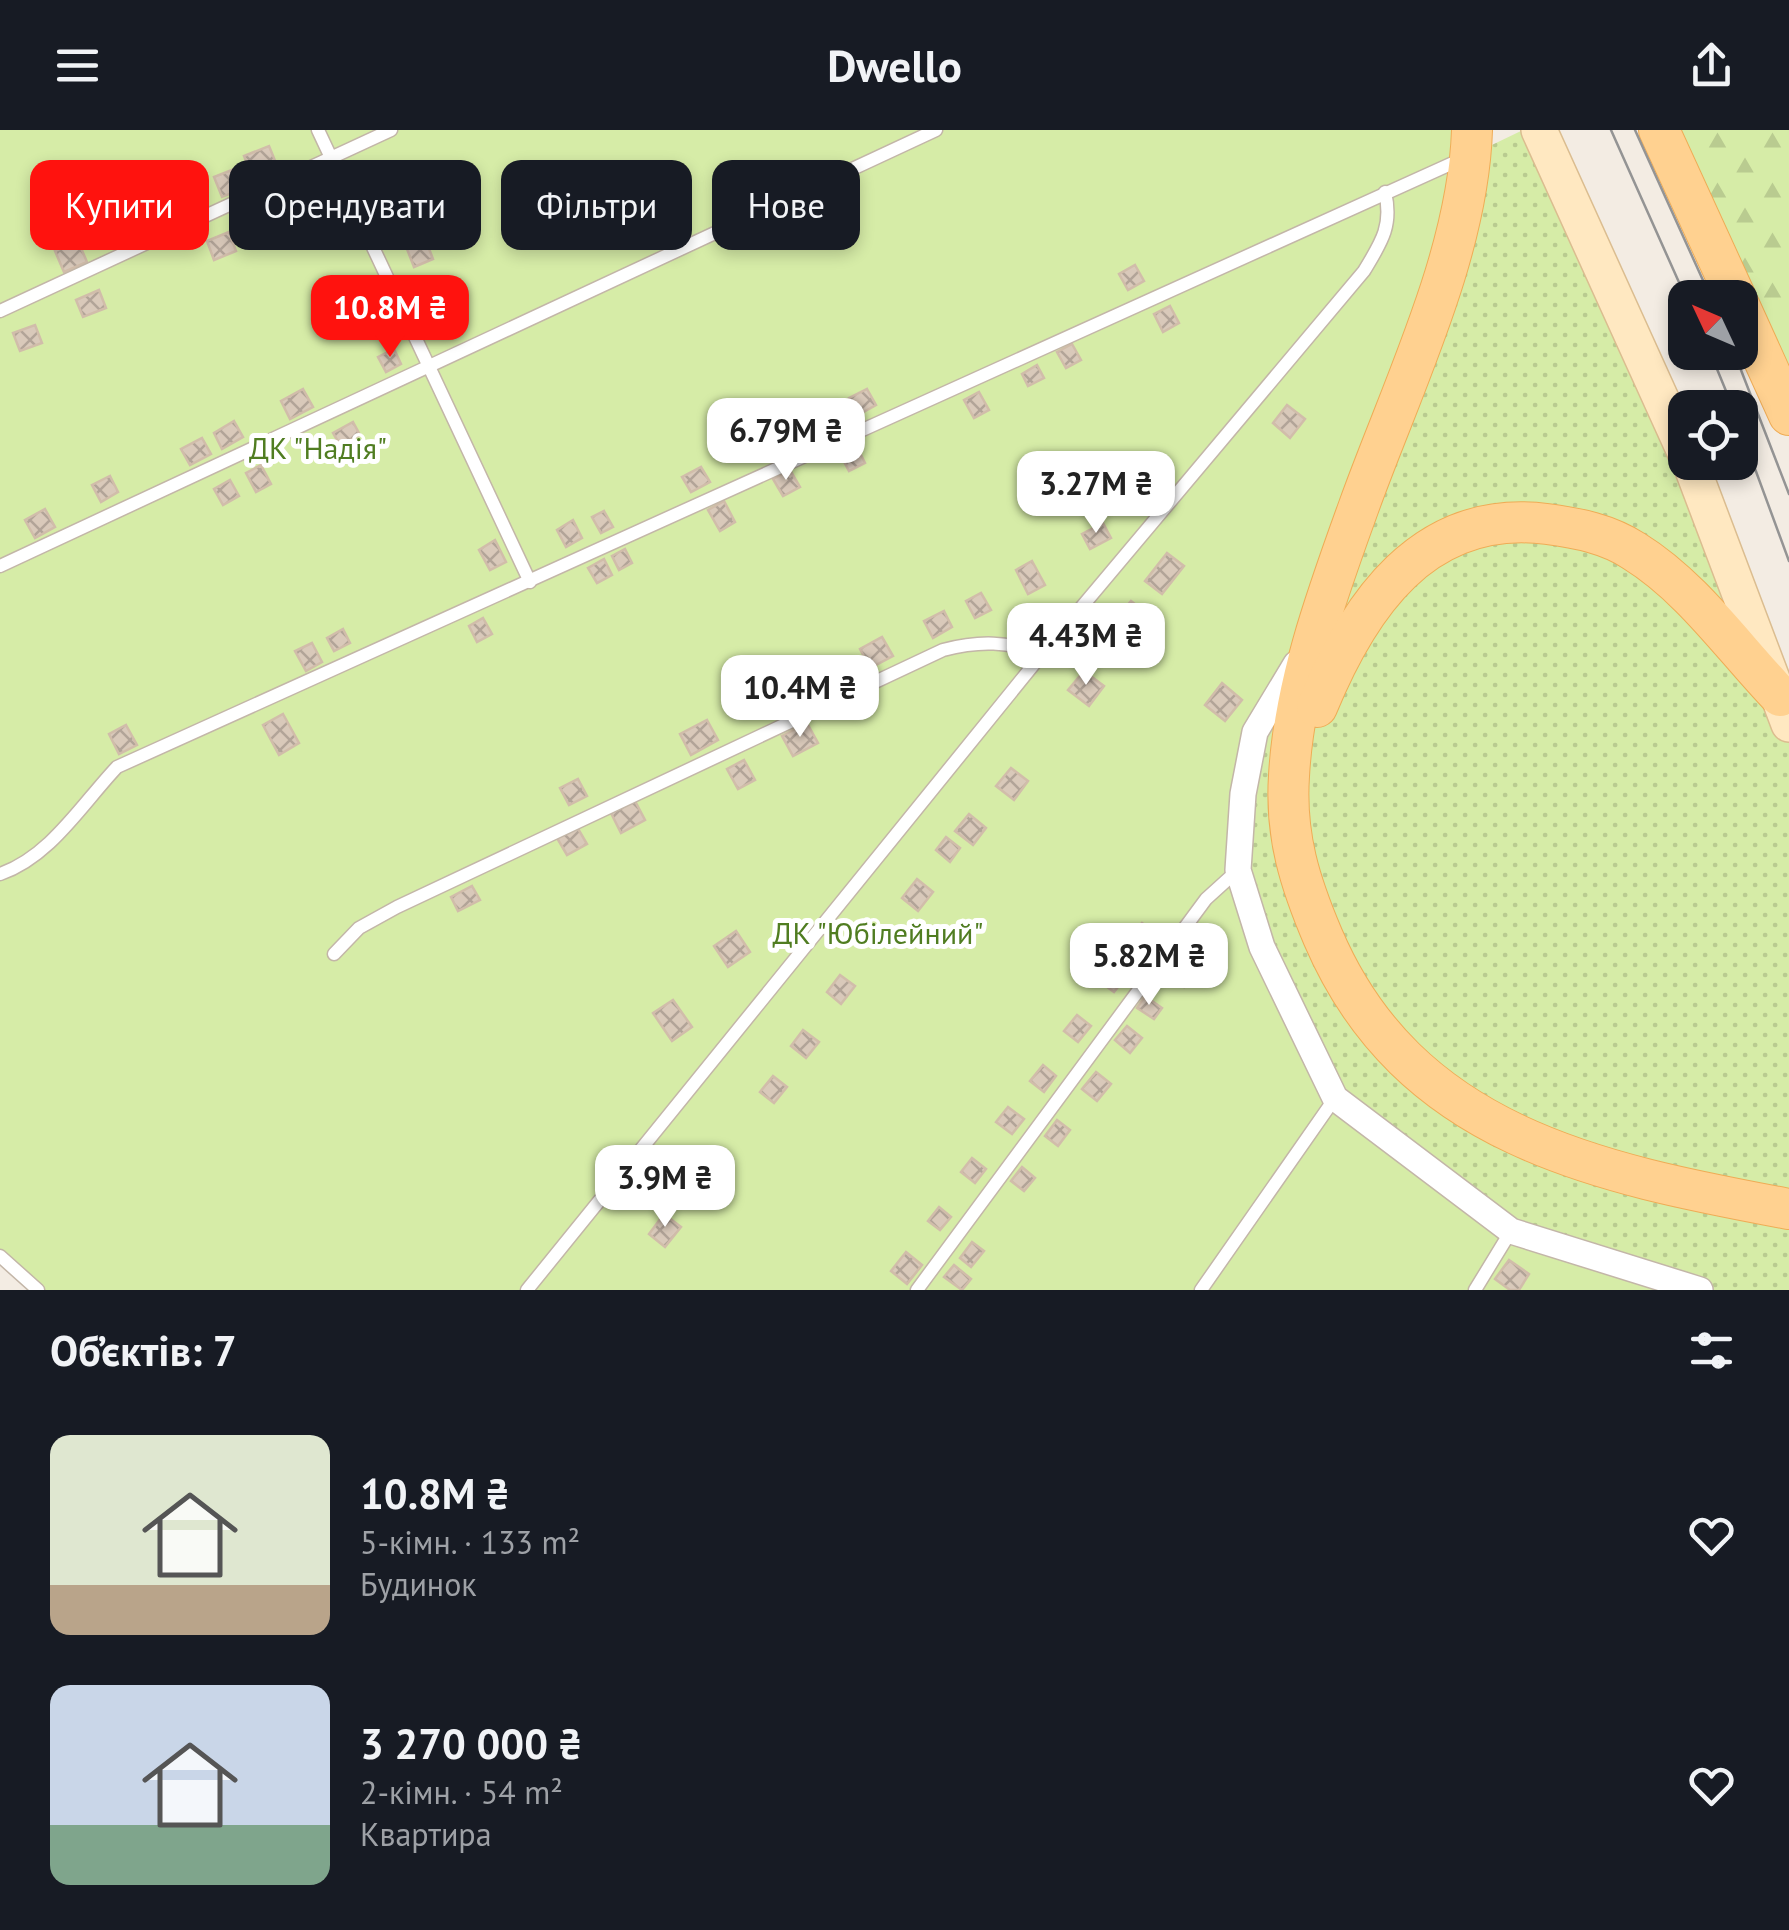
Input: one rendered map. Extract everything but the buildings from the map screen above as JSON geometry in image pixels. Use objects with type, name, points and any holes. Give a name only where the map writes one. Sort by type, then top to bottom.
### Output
[{"type":"main road","points":[[1539,130],[1668,415]]},
{"type":"main road","points":[[1659,130],[1728,280]]},
{"type":"main road","points":[[1471,142],[1445,272],[1319,620],[1297,717],[1288,813],[1296,870],[1352,996],[1392,1048],[1450,1099],[1518,1138],[1589,1165],[1789,1209]]},
{"type":"main road","points":[[1758,347],[1789,415]]},
{"type":"main road","points":[[1697,480],[1784,710]]},
{"type":"main road","points":[[1288,813],[1315,710],[1340,655],[1376,595],[1423,552],[1447,539],[1502,522],[1579,528],[1631,549],[1692,599],[1784,710]]},
{"type":"street","points":[[1319,620],[1255,732],[1242,794],[1238,870],[1262,947],[1336,1098],[1512,1231],[1700,1290]]},
{"type":"lane","points":[[318,130],[530,582]]},
{"type":"lane","points":[[0,311],[391,130]]},
{"type":"lane","points":[[0,566],[936,130]]},
{"type":"lane","points":[[0,874],[17,868],[50,844],[116,766],[1385,192],[1471,142]]},
{"type":"lane","points":[[527,1290],[1043,653],[1364,271],[1387,232],[1390,214],[1385,192]]},
{"type":"lane","points":[[334,954],[359,928],[396,907],[943,650],[972,642],[1003,642],[1043,653]]},
{"type":"lane","points":[[917,1290],[1206,899],[1238,870]]},
{"type":"lane","points":[[1202,1290],[1336,1098]]},
{"type":"lane","points":[[1476,1290],[1512,1231]]},
{"type":"lane","points":[[0,1256],[38,1290]]},
{"type":"green space","points":[[0,130],[1472,130],[1360,504],[1255,732],[1238,870],[1335,1098],[1511,1231],[1700,1290],[38,1290],[0,1256]]},
{"type":"green space","points":[[1523,130],[1539,130],[1668,437],[1668,480],[1686,480],[1789,724],[1789,1290],[1700,1290],[1511,1231],[1335,1098],[1238,870],[1243,794],[1471,155]]},
{"type":"green space","points":[[1659,130],[1789,130],[1789,415],[1758,347],[1758,280],[1727,280]]},
{"type":"tram line","points":[[1611,130],[1678,280]]},
{"type":"tram line","points":[[1635,130],[1703,280]]},
{"type":"tram line","points":[[1717,370],[1726,390]]},
{"type":"tram line","points":[[1741,370],[1789,494]]},
{"type":"tram line","points":[[1758,477],[1789,561]]},
{"type":"park label","name":"ДК \"Надія\"","points":[[318,447]]},
{"type":"park label","name":"ДК \"Юбілейний\"","points":[[878,932]]}]
